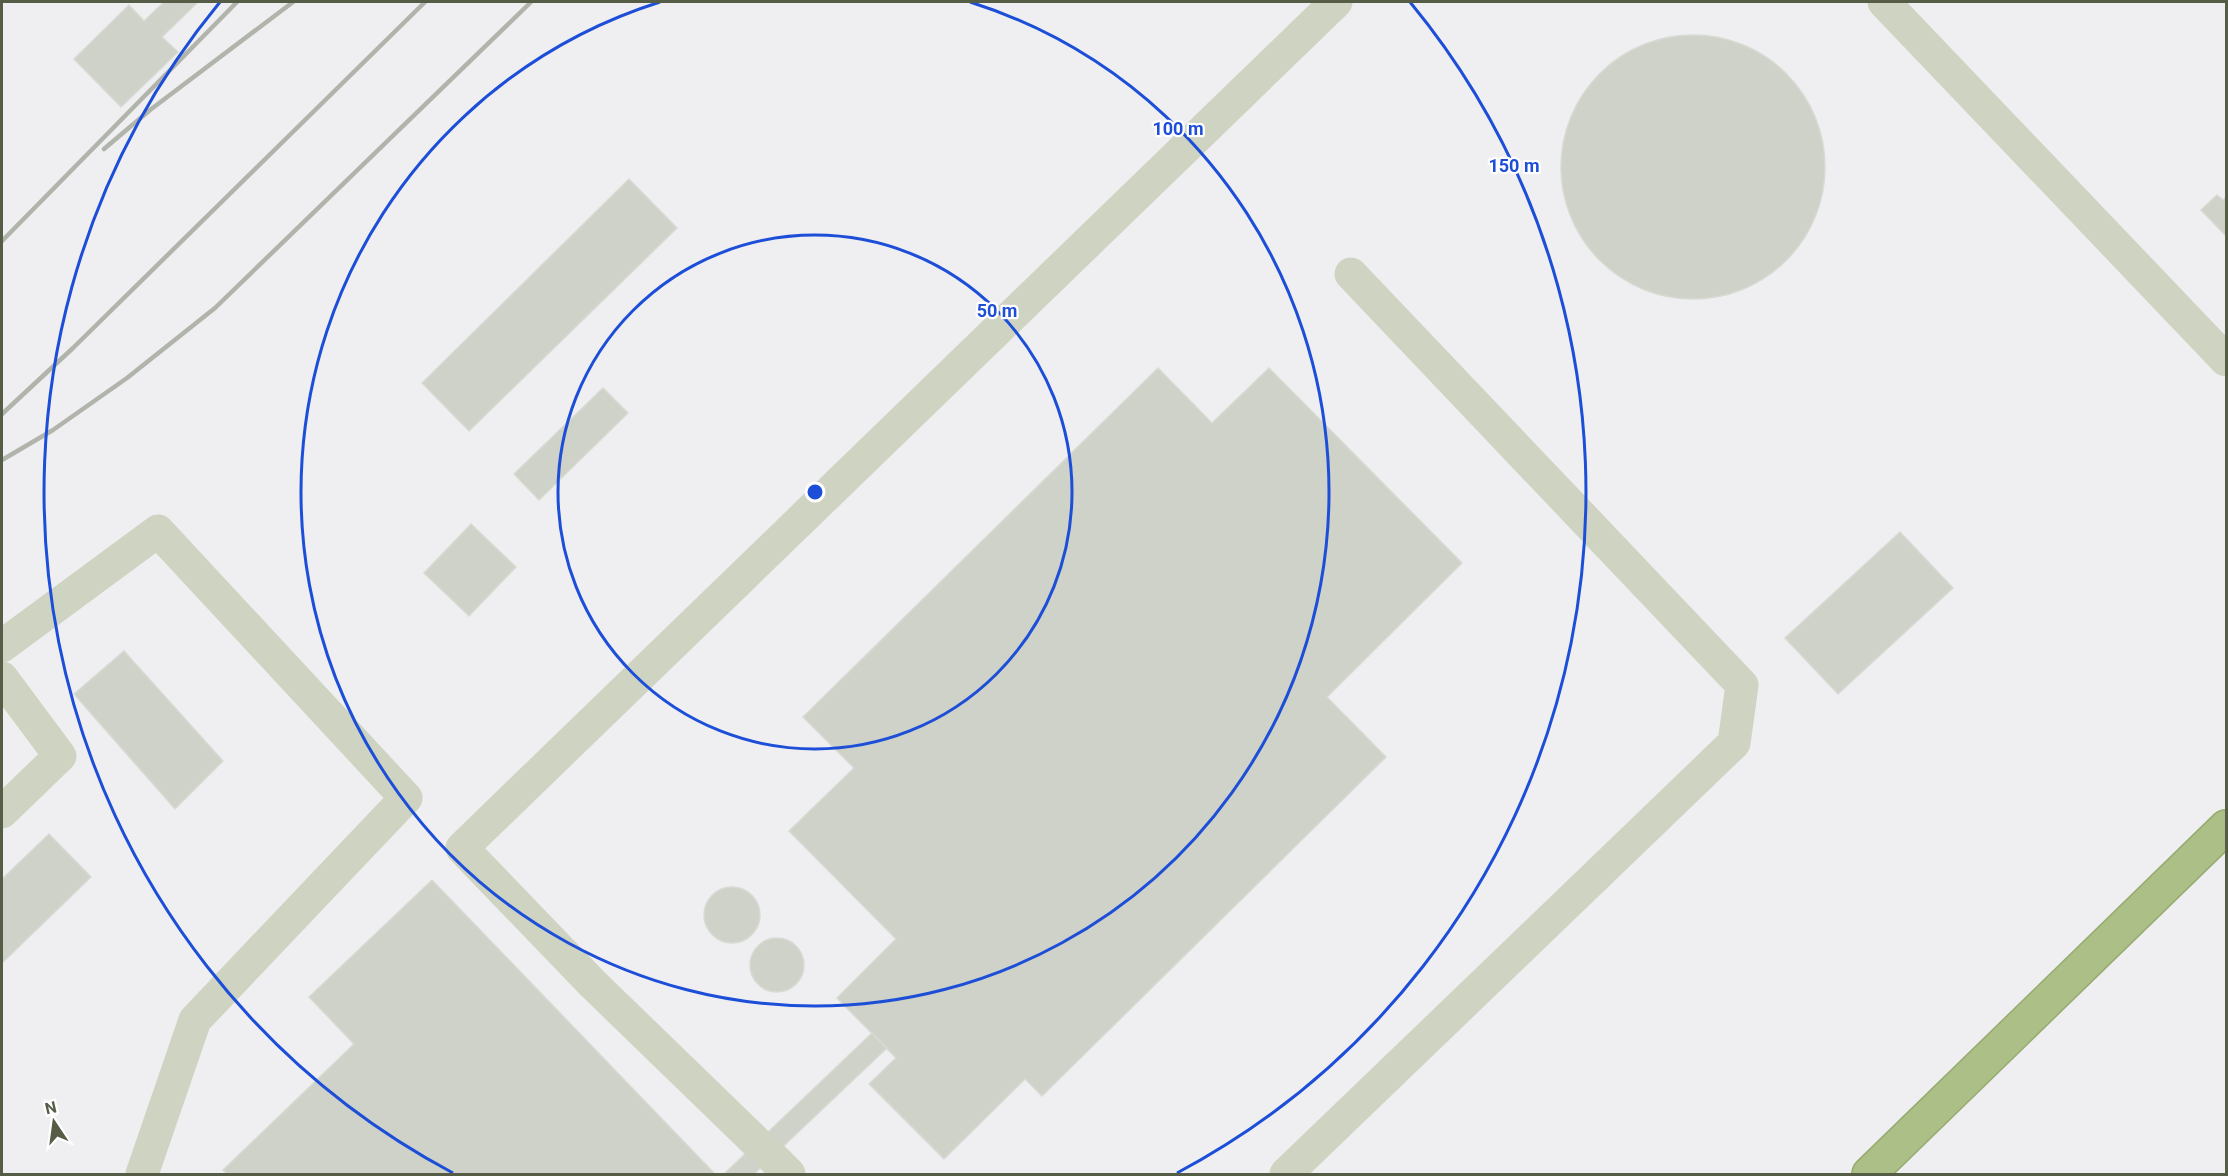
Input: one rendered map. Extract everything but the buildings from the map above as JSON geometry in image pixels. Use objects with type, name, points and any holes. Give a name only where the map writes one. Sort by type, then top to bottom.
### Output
[{"type":"highway","points":[[1869,1174],[2226,827]]},
{"type":"lane","points":[[773,1158],[592,983],[462,848],[1336,2]]},
{"type":"lane","points":[[1884,2],[2226,360]]},
{"type":"lane","points":[[1287,1174],[1734,743],[1742,685],[1351,274]]},
{"type":"lane","points":[[2,646],[158,531],[406,798],[195,1020],[142,1174]]},
{"type":"lane","points":[[2,678],[60,756],[2,812]]},
{"type":"railway","points":[[2,241],[237,2]]},
{"type":"railway","points":[[104,149],[150,110],[293,2]]},
{"type":"railway","points":[[2,414],[73,348],[425,2]]},
{"type":"railway","points":[[2,460],[53,430],[127,378],[215,308],[531,2]]}]
